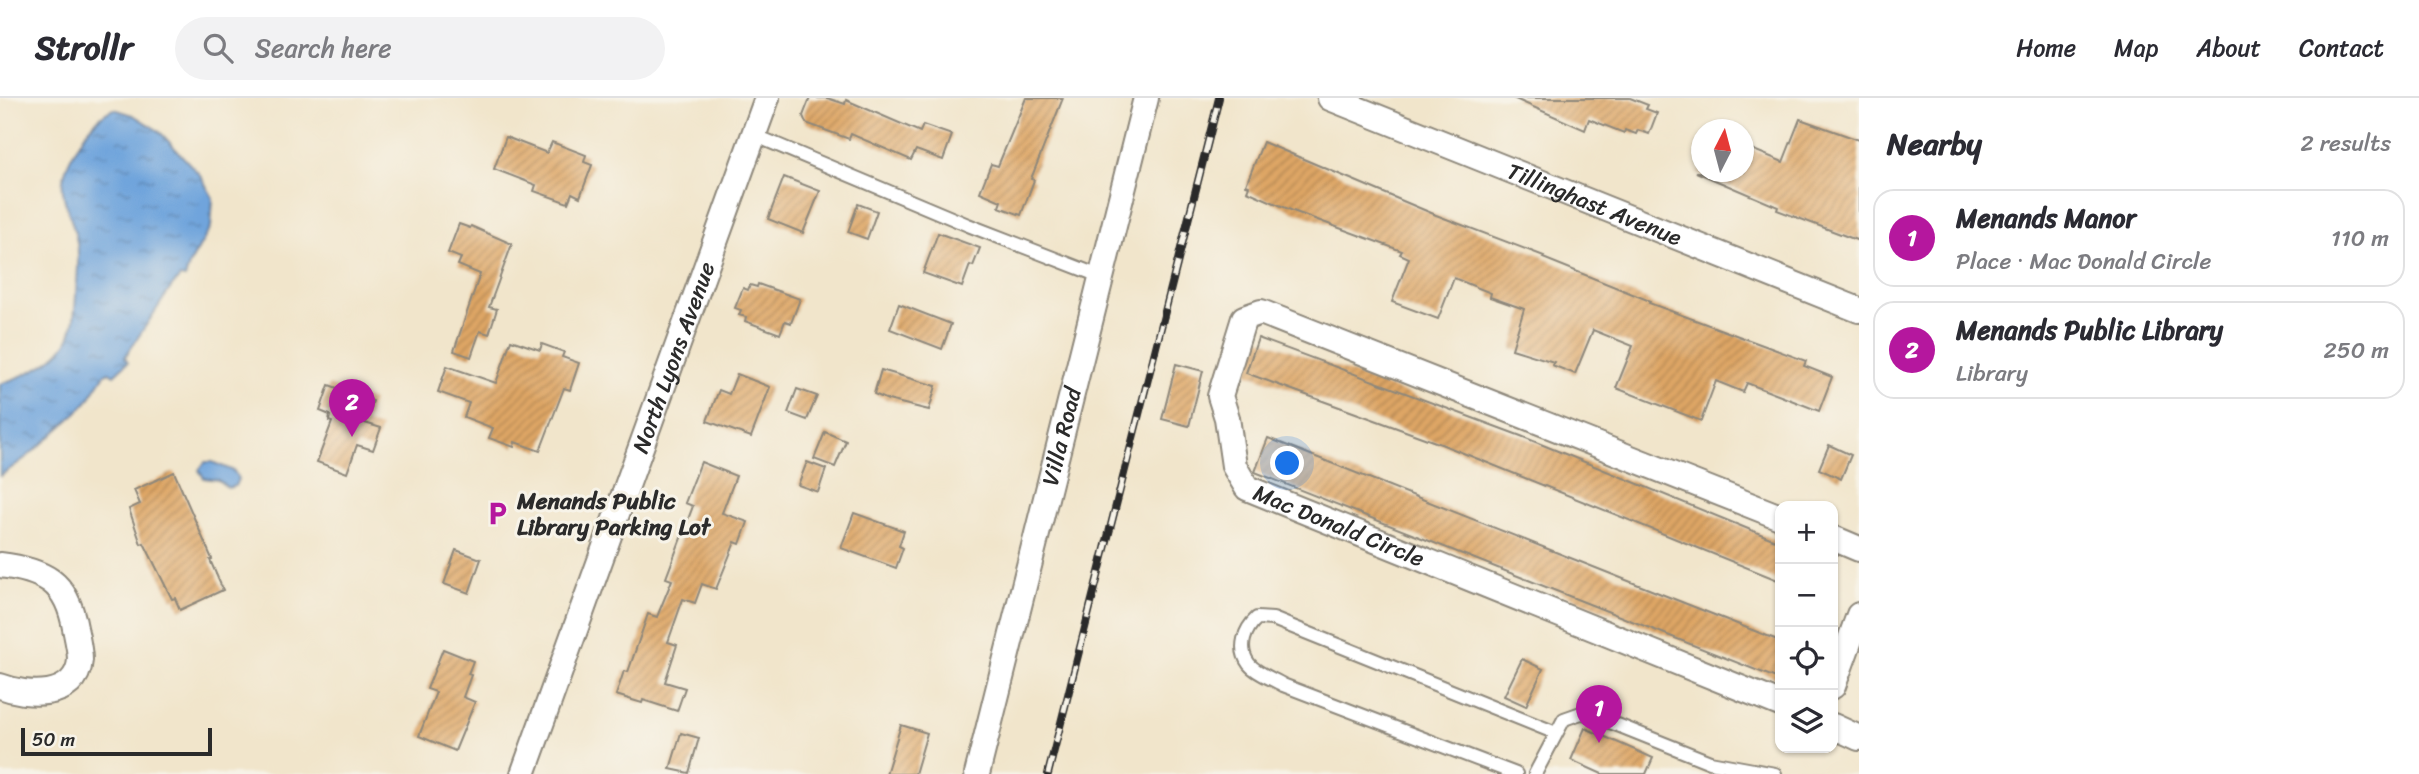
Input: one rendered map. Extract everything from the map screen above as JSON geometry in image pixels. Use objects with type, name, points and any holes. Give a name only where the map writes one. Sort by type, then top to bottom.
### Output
[{"type":"street","name":"North Lyons Avenue","points":[[523,774],[767,98]]},
{"type":"street","name":"Villa Road","points":[[977,774],[1146,98]]},
{"type":"street","name":"Tillinghast Avenue","points":[[1330,98],[1859,310]]},
{"type":"street","name":"Mac Donald Circle","points":[[1775,515],[1261,312],[1244,318],[1220,396],[1227,418],[1234,466],[1247,488],[1775,702]]},
{"type":"street","points":[[1838,540],[1859,549]]},
{"type":"street","points":[[0,565],[39,575],[58,588],[72,614],[80,659],[72,679],[58,690],[31,693],[0,686]]},
{"type":"street","points":[[1838,672],[1859,615]]},
{"type":"street","points":[[1838,728],[1859,738]]},
{"type":"lane","points":[[754,135],[968,225],[1102,277]]},
{"type":"lane","points":[[1516,774],[1283,685],[1249,665],[1243,652],[1248,625],[1257,618],[1273,619],[1556,733]]},
{"type":"lane","points":[[1535,774],[1564,719],[1581,713],[1590,714],[1710,762],[1776,774]]},
{"type":"water","points":[[114,109],[133,115],[159,131],[200,175],[213,198],[211,227],[189,265],[185,278],[180,277],[172,286],[125,357],[128,362],[114,375],[109,372],[105,374],[87,402],[69,420],[28,456],[0,476],[0,384],[42,366],[60,352],[73,324],[78,256],[77,242],[63,192],[65,172],[87,132],[99,118]]},
{"type":"water","points":[[205,462],[234,471],[238,479],[235,486],[228,488],[218,480],[204,478],[199,470]]},
{"type":"building","points":[[810,98],[827,98],[845,104],[846,100],[920,132],[923,125],[952,135],[943,160],[916,150],[911,160],[851,134],[849,139],[806,123],[803,116]]},
{"type":"building","points":[[1026,98],[1063,98],[1031,179],[1034,180],[1021,215],[999,207],[1001,201],[980,192],[991,164],[998,166]]},
{"type":"building","points":[[1513,98],[1630,98],[1648,105],[1646,109],[1657,113],[1649,134],[1638,130],[1636,134],[1625,130],[1624,133],[1589,119],[1585,130]]},
{"type":"building","points":[[1800,119],[1859,140],[1859,241],[1777,210],[1778,207],[1719,182],[1754,182],[1754,150],[1783,162]]},
{"type":"building","points":[[506,137],[547,153],[552,142],[586,155],[584,162],[592,165],[580,197],[572,193],[568,203],[534,191],[536,185],[494,169]]},
{"type":"building","points":[[1263,142],[1436,215],[1544,256],[1543,258],[1650,301],[1649,303],[1806,361],[1804,366],[1832,377],[1819,411],[1747,383],[1743,392],[1716,381],[1701,421],[1616,388],[1633,346],[1593,330],[1575,374],[1552,365],[1554,362],[1512,349],[1524,309],[1490,297],[1491,293],[1454,278],[1438,319],[1392,302],[1409,258],[1400,254],[1402,251],[1247,191],[1249,186],[1246,185]]},
{"type":"building","points":[[784,177],[820,191],[803,233],[768,219]]},
{"type":"building","points":[[858,204],[877,211],[867,239],[848,232]]},
{"type":"building","points":[[459,224],[470,228],[471,226],[512,244],[489,307],[497,309],[489,334],[480,331],[471,357],[454,351],[480,274],[458,265],[461,258],[448,253]]},
{"type":"building","points":[[938,233],[980,248],[962,287],[923,273]]},
{"type":"building","points":[[758,284],[800,299],[791,323],[785,321],[780,334],[745,321],[746,317],[739,315],[741,310],[735,308],[743,288],[748,290],[750,285],[757,287]]},
{"type":"building","points":[[899,304],[951,324],[942,349],[890,329]]},
{"type":"building","points":[[1258,338],[1521,436],[1775,540],[1775,579],[1441,444],[1246,373]]},
{"type":"building","points":[[511,340],[540,350],[542,344],[564,352],[562,357],[579,363],[570,390],[564,388],[540,451],[515,442],[514,447],[489,438],[493,428],[464,417],[469,403],[438,392],[447,366],[496,383]]},
{"type":"building","points":[[1176,364],[1203,371],[1189,426],[1162,419]]},
{"type":"building","points":[[881,370],[936,386],[929,410],[874,394]]},
{"type":"building","points":[[737,374],[770,387],[751,437],[707,421],[719,390],[729,394]]},
{"type":"building","points":[[329,385],[373,401],[365,423],[381,428],[373,450],[357,445],[347,473],[317,462],[332,422],[329,421],[330,415],[320,411]]},
{"type":"building","points":[[797,389],[817,396],[807,420],[788,413]]},
{"type":"building","points":[[825,432],[846,441],[835,467],[814,459]]},
{"type":"building","points":[[1268,438],[1775,639],[1775,678],[1255,472]]},
{"type":"building","points":[[1829,445],[1851,455],[1841,479],[1819,469]]},
{"type":"building","points":[[701,462],[736,476],[722,513],[748,522],[740,544],[735,542],[716,589],[702,584],[695,603],[683,599],[668,642],[677,645],[665,682],[685,688],[677,711],[616,695],[624,671],[628,672],[648,614],[657,617],[672,580],[666,578],[693,506],[685,503]]},
{"type":"building","points":[[807,462],[826,469],[818,492],[798,485]]},
{"type":"building","points":[[174,472],[223,590],[180,610],[144,543],[141,544],[129,509],[140,504],[134,490]]},
{"type":"building","points":[[854,513],[904,531],[899,546],[903,548],[896,568],[841,548]]},
{"type":"building","points":[[456,550],[481,559],[469,593],[444,584]]},
{"type":"building","points":[[443,649],[473,661],[463,697],[475,702],[455,751],[419,736],[436,692],[427,689]]},
{"type":"building","points":[[1522,659],[1543,669],[1526,706],[1504,696]]},
{"type":"building","points":[[901,725],[927,733],[915,774],[886,774]]},
{"type":"building","points":[[1585,728],[1653,758],[1646,774],[1602,774],[1571,760]]},
{"type":"building","points":[[681,733],[699,738],[689,773],[670,769]]},
{"type":"railway","points":[[1048,774],[1219,98]]},
{"type":"place","name":"Menands Public Library","points":[[352,437]]},
{"type":"place","name":"Menands Public Library Parking Lot","points":[[497,514]]},
{"type":"place","name":"Menands Manor","points":[[1599,743]]}]
